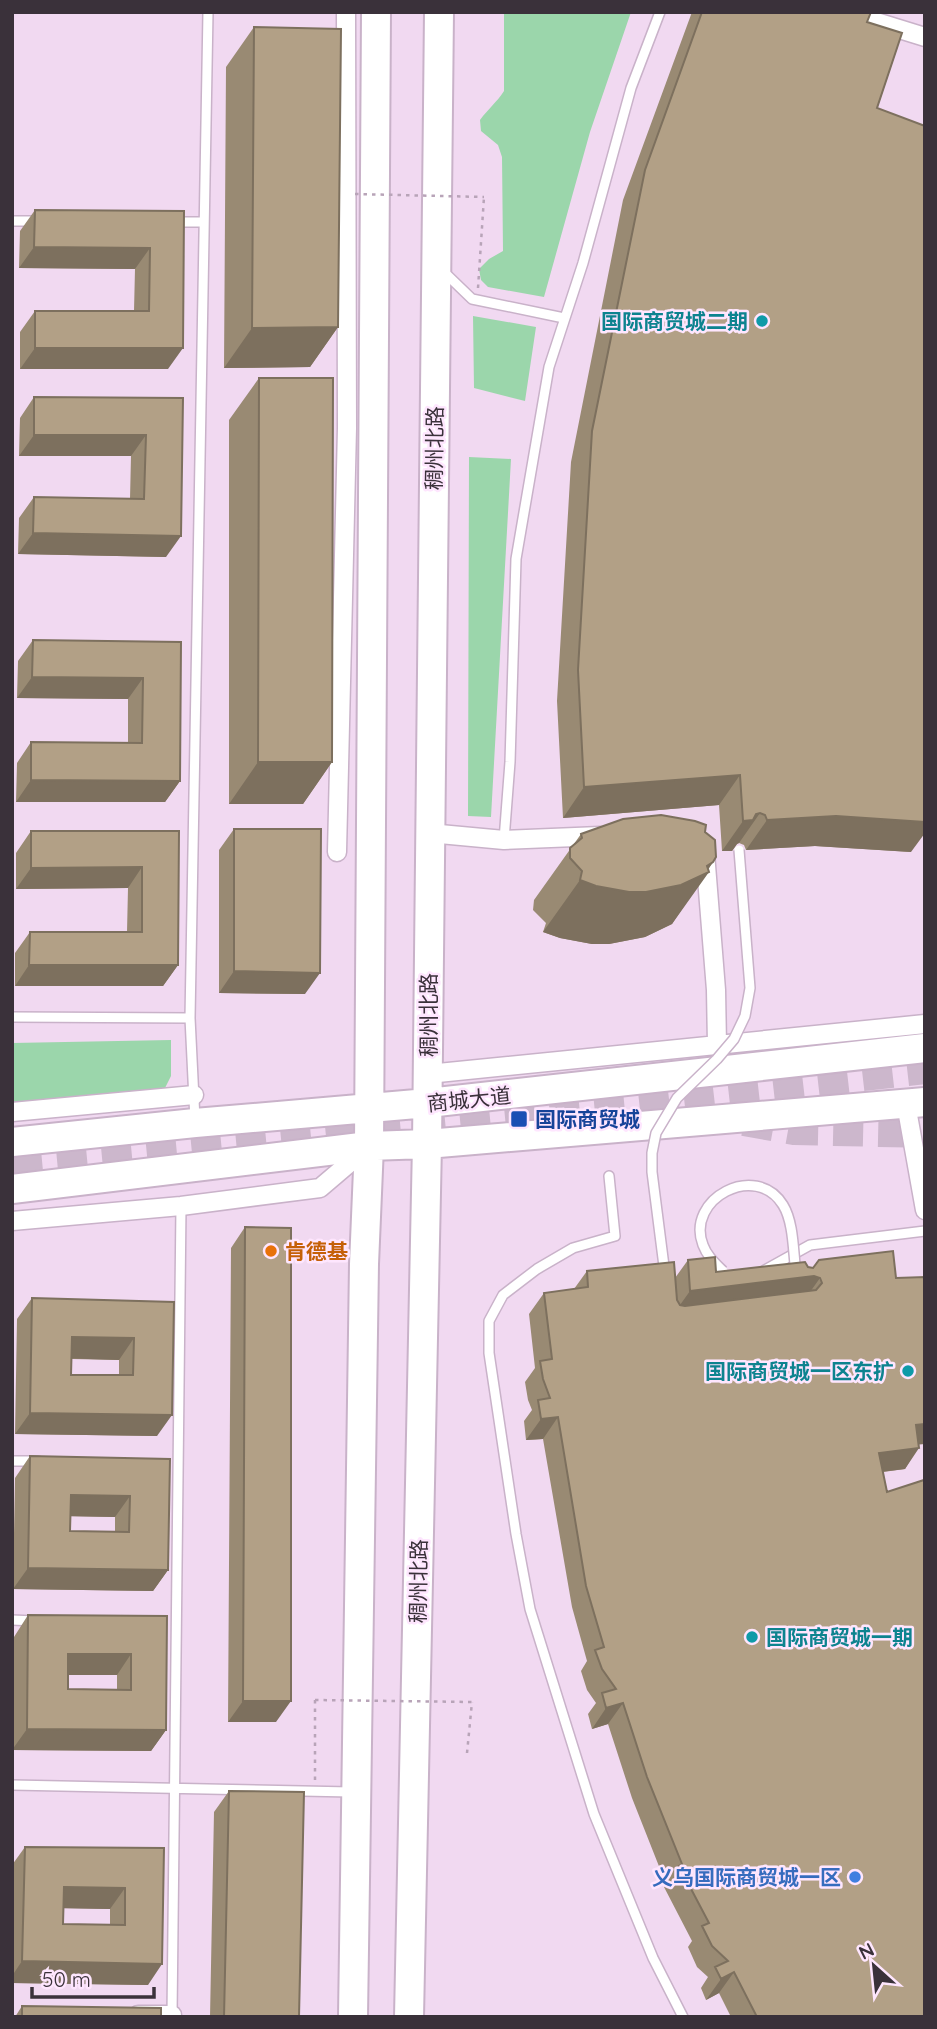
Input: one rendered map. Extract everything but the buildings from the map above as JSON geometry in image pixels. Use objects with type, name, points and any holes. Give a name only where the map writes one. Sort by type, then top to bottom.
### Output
[{"type":"main road","points":[[353,2017],[364,1264],[369,1146],[376,12]]},
{"type":"main road","name":"稠州北路","points":[[409,2017],[428,1103],[439,12]]},
{"type":"main road","name":"商城大道","points":[[12,1142],[195,1109],[369,1107],[428,1103],[925,1048]]},
{"type":"main road","name":"商城大道","points":[[12,1189],[369,1146],[919,1109]]},
{"type":"street","points":[[337,852],[347,428],[346,12]]},
{"type":"street","points":[[870,20],[925,37]]},
{"type":"street","points":[[429,833],[504,840],[614,836]]},
{"type":"street","points":[[696,842],[705,852],[716,990],[717,1045]]},
{"type":"street","points":[[428,1074],[925,1024]]},
{"type":"street","points":[[12,1112],[195,1109]]},
{"type":"street","points":[[919,1109],[925,1210]]},
{"type":"street","points":[[12,1221],[181,1206],[320,1188],[369,1146]]},
{"type":"street","points":[[118,2015],[172,2016]]},
{"type":"lane","points":[[195,1109],[190,1018],[208,12]]},
{"type":"lane","points":[[504,840],[510,762],[516,559],[549,367],[583,263],[631,88],[660,12]]},
{"type":"lane","points":[[12,220],[53,221]]},
{"type":"lane","points":[[163,222],[204,222]]},
{"type":"lane","points":[[436,265],[472,299],[564,318]]},
{"type":"lane","points":[[666,1282],[652,1153],[656,1133],[665,1115],[677,1098],[734,1039],[745,1016],[750,988],[739,850]]},
{"type":"lane","points":[[12,1017],[190,1018]]},
{"type":"lane","points":[[609,1176],[615,1236],[573,1248],[537,1269],[503,1295],[489,1321],[489,1353],[516,1534],[534,1622],[594,1814],[653,1958],[684,2017]]},
{"type":"lane","points":[[727,1272],[711,1259],[702,1245],[704,1214],[711,1202],[722,1192],[735,1186],[748,1185],[773,1193],[783,1205],[788,1216],[797,1282]]},
{"type":"lane","points":[[172,2016],[181,1206]]},
{"type":"lane","points":[[758,1273],[810,1245],[925,1231]]},
{"type":"lane","points":[[12,1461],[54,1462]]},
{"type":"lane","points":[[165,1463],[179,1464]]},
{"type":"lane","points":[[12,1620],[40,1621]]},
{"type":"lane","points":[[163,1623],[177,1624]]},
{"type":"lane","points":[[12,1785],[356,1792]]},
{"type":"path","points":[[355,194],[484,197],[478,301]]},
{"type":"path","points":[[315,1791],[315,1700],[472,1702],[467,1753]]},
{"type":"green space","points":[[504,12],[631,12],[590,132],[544,297],[488,287],[481,280],[479,269],[503,251],[502,157],[498,145],[481,131],[480,120],[504,91]]},
{"type":"green space","points":[[473,316],[536,327],[525,401],[474,388]]},
{"type":"green space","points":[[469,457],[511,459],[491,817],[468,816]]},
{"type":"green space","points":[[171,1040],[171,1076],[162,1094],[12,1107],[12,1043]]},
{"type":"tunnel","points":[[12,1162],[628,1103],[925,1069]]},
{"type":"tunnel","points":[[744,1121],[794,1130],[925,1133]]},
{"type":"place","name":"国际商贸城二期","points":[[762,321]]},
{"type":"place","name":"国际商贸城","points":[[519,1119]]},
{"type":"place","name":"肯德基","points":[[271,1251]]},
{"type":"place","name":"国际商贸城一区东扩","points":[[908,1371]]},
{"type":"place","name":"国际商贸城一期","points":[[752,1637]]},
{"type":"place","name":"义乌国际商贸城一区","points":[[855,1877]]}]
